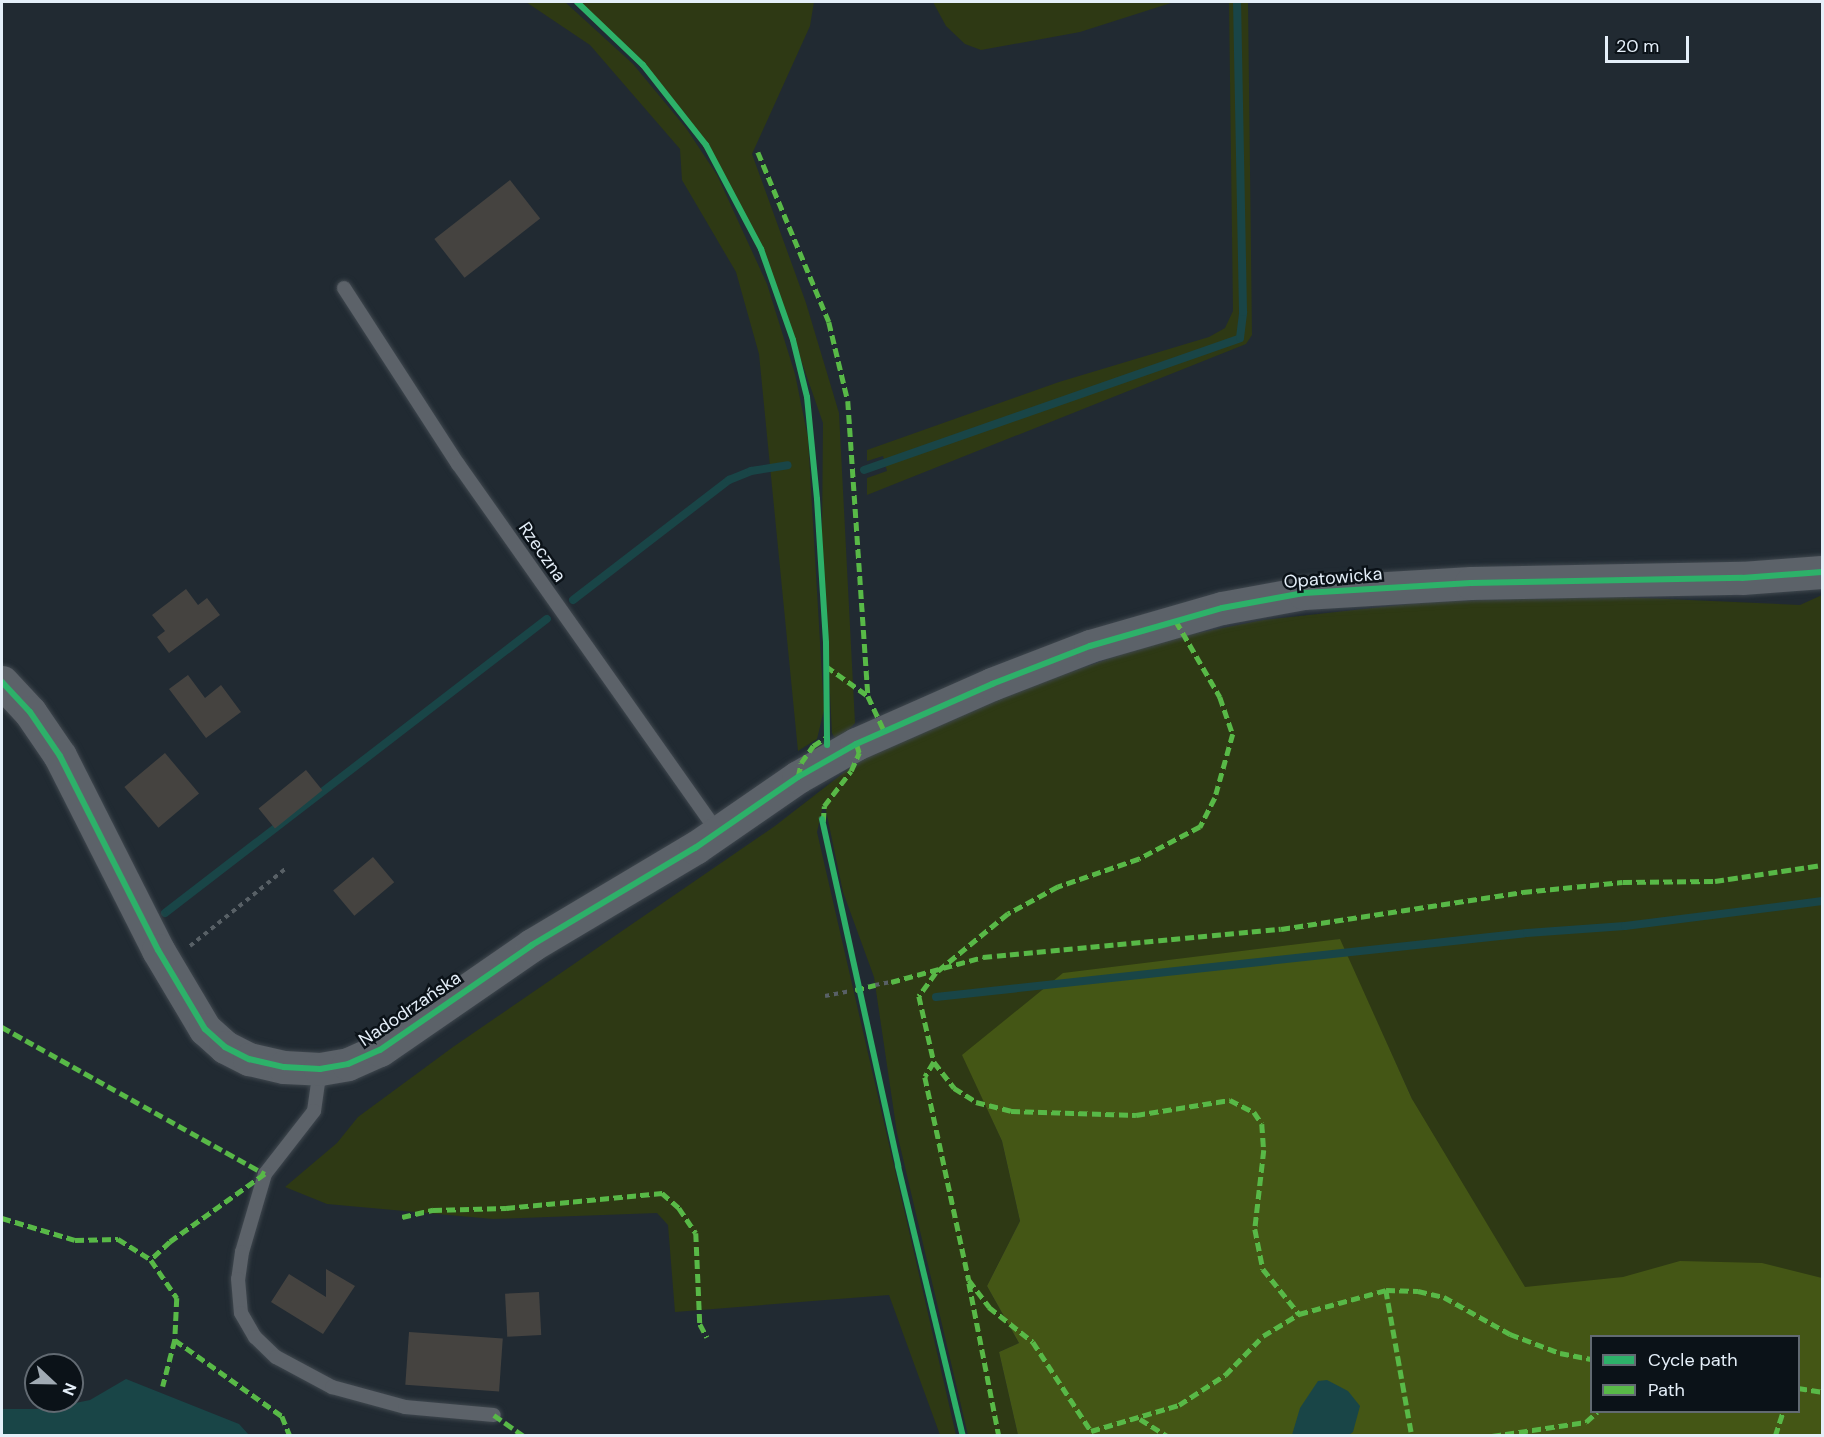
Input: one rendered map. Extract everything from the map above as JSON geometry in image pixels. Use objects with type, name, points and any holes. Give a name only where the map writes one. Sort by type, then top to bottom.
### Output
[{"type":"street","name":"Opatowicka","points":[[807,772],[877,734],[1079,650],[1256,601],[1304,593],[1459,584],[1822,572]]},
{"type":"street","name":"Nadodrzańska","points":[[2,682],[30,712],[60,756],[158,950],[205,1029],[225,1047],[249,1059],[284,1067],[320,1069],[348,1064],[380,1050],[532,945],[718,832],[807,772]]},
{"type":"lane","name":"Rzeczna","points":[[344,288],[458,464],[718,832]]},
{"type":"lane","points":[[320,1069],[314,1111],[265,1174],[242,1252],[238,1280],[241,1313],[255,1337],[276,1357],[332,1387],[405,1407],[494,1415]]},
{"type":"path","points":[[187,949],[285,869]]},
{"type":"path","points":[[875,985],[891,982]]},
{"type":"path","points":[[825,996],[851,991]]},
{"type":"shaded area","points":[[526,2],[565,2],[633,64],[686,128],[717,175],[767,284],[795,374],[808,438],[824,710],[817,739],[798,751],[759,354],[736,272],[682,180],[680,149],[590,45]]},
{"type":"shaded area","points":[[575,2],[814,2],[810,26],[752,154],[806,303],[839,413],[855,723],[837,742],[832,733],[822,535],[823,423],[769,268],[736,196],[673,101],[628,48]]},
{"type":"shaded area","points":[[933,2],[1174,2],[1080,32],[981,50],[965,44],[946,26]]},
{"type":"shaded area","points":[[1229,2],[1248,2],[1252,335],[1246,344],[867,495],[867,478],[887,471],[883,456],[867,461],[867,450],[1059,382],[1209,337],[1225,328],[1233,311]]},
{"type":"shaded area","points":[[1822,595],[1822,1435],[1505,1435],[1412,1099],[1339,939],[963,1055],[1002,1141],[1020,1221],[987,1286],[1019,1343],[999,1352],[1018,1435],[968,1435],[897,1133],[874,977],[843,892],[824,801],[817,832],[956,1435],[940,1435],[889,1295],[675,1312],[668,1225],[657,1213],[493,1219],[327,1204],[285,1187],[337,1143],[358,1117],[453,1047],[775,826],[869,753],[1036,684],[1162,640],[1263,620],[1436,601],[1622,597],[1800,605]]},
{"type":"shaded area","points":[[126,1379],[239,1424],[249,1435],[2,1435],[2,1409],[24,1409],[24,1413],[84,1413],[84,1401]]},
{"type":"shaded area","points":[[1327,1380],[1348,1391],[1360,1406],[1353,1432],[1349,1435],[1292,1435],[1300,1408],[1318,1381]]},
{"type":"green space","points":[[1340,939],[1412,1099],[1525,1287],[1623,1277],[1680,1261],[1762,1263],[1822,1278],[1822,1435],[1018,1435],[999,1352],[1019,1343],[987,1286],[1020,1221],[1002,1141],[962,1055],[1063,973]]},
{"type":"building","points":[[510,180],[540,219],[465,278],[434,239]]},
{"type":"building","points":[[186,589],[198,605],[207,598],[220,615],[169,653],[157,637],[165,631],[152,615]]},
{"type":"building","points":[[188,675],[205,698],[221,685],[241,712],[206,738],[169,689]]},
{"type":"building","points":[[165,753],[199,794],[158,828],[124,787]]},
{"type":"building","points":[[306,770],[322,790],[275,829],[259,808]]},
{"type":"building","points":[[373,857],[394,882],[354,916],[333,890]]},
{"type":"building","points":[[326,1269],[355,1286],[323,1334],[271,1302],[289,1274],[326,1297]]},
{"type":"building","points":[[539,1292],[541,1335],[507,1337],[505,1294]]},
{"type":"building","points":[[409,1332],[503,1339],[499,1391],[405,1385]]},
{"type":"waterway","points":[[864,470],[1240,338],[1243,312],[1237,2]]},
{"type":"waterway","points":[[573,600],[729,480],[751,471],[788,465]]},
{"type":"waterway","points":[[165,913],[547,619]]},
{"type":"waterway","points":[[936,997],[1527,933],[1625,926],[1822,901]]},
{"type":"marked path","points":[[758,152],[829,322],[848,401],[868,696],[884,731]]},
{"type":"marked path","points":[[1176,621],[1220,697],[1233,734],[1215,798],[1200,827],[1139,859],[1058,887],[1008,914],[936,973],[919,996],[934,1062],[954,1088],[976,1102],[1011,1111],[1136,1115],[1230,1100],[1254,1112],[1262,1124],[1264,1150],[1255,1229],[1263,1269],[1299,1314],[1386,1290],[1418,1291],[1444,1297],[1510,1334],[1560,1353],[1590,1359]]},
{"type":"marked path","points":[[826,666],[868,696]]},
{"type":"marked path","points":[[798,777],[801,763],[813,746],[827,737]]},
{"type":"marked path","points":[[823,822],[824,806],[851,771],[859,753],[856,744]]},
{"type":"marked path","points":[[891,982],[983,957],[1281,929],[1523,892],[1623,882],[1715,881],[1822,865]]},
{"type":"marked path","points":[[855,990],[875,985]]},
{"type":"marked path","points":[[2,1027],[265,1174],[170,1242],[151,1260]]},
{"type":"marked path","points":[[934,1062],[925,1077],[969,1280],[989,1307],[1033,1342],[1091,1431],[1179,1405],[1225,1375],[1263,1336],[1299,1314]]},
{"type":"marked path","points":[[402,1217],[433,1210],[506,1208],[662,1193],[679,1208],[696,1233],[700,1324],[707,1337]]},
{"type":"marked path","points":[[2,1218],[75,1240],[118,1239],[151,1260],[177,1298],[175,1340],[163,1386]]},
{"type":"marked path","points":[[969,1283],[999,1436]]},
{"type":"marked path","points":[[1386,1290],[1412,1436]]},
{"type":"marked path","points":[[175,1340],[282,1416],[290,1436]]},
{"type":"marked path","points":[[1800,1388],[1822,1392]]},
{"type":"marked path","points":[[1492,1436],[1586,1422],[1596,1413]]},
{"type":"marked path","points":[[1775,1436],[1783,1413]]},
{"type":"marked path","points":[[494,1415],[524,1436]]},
{"type":"marked path","points":[[1140,1419],[1167,1436]]},
{"type":"cycle path","points":[[577,2],[643,65],[706,145],[761,249],[793,340],[807,397],[817,499],[826,643],[827,745]]},
{"type":"cycle path","points":[[2,682],[30,712],[60,756],[158,950],[205,1029],[225,1047],[249,1059],[284,1067],[320,1069],[348,1064],[380,1050],[532,945],[695,848],[798,777],[856,744],[992,684],[1090,646],[1222,608],[1304,593],[1471,583],[1742,578],[1822,572]]},
{"type":"cycle path","points":[[822,819],[898,1166],[963,1436]]}]
